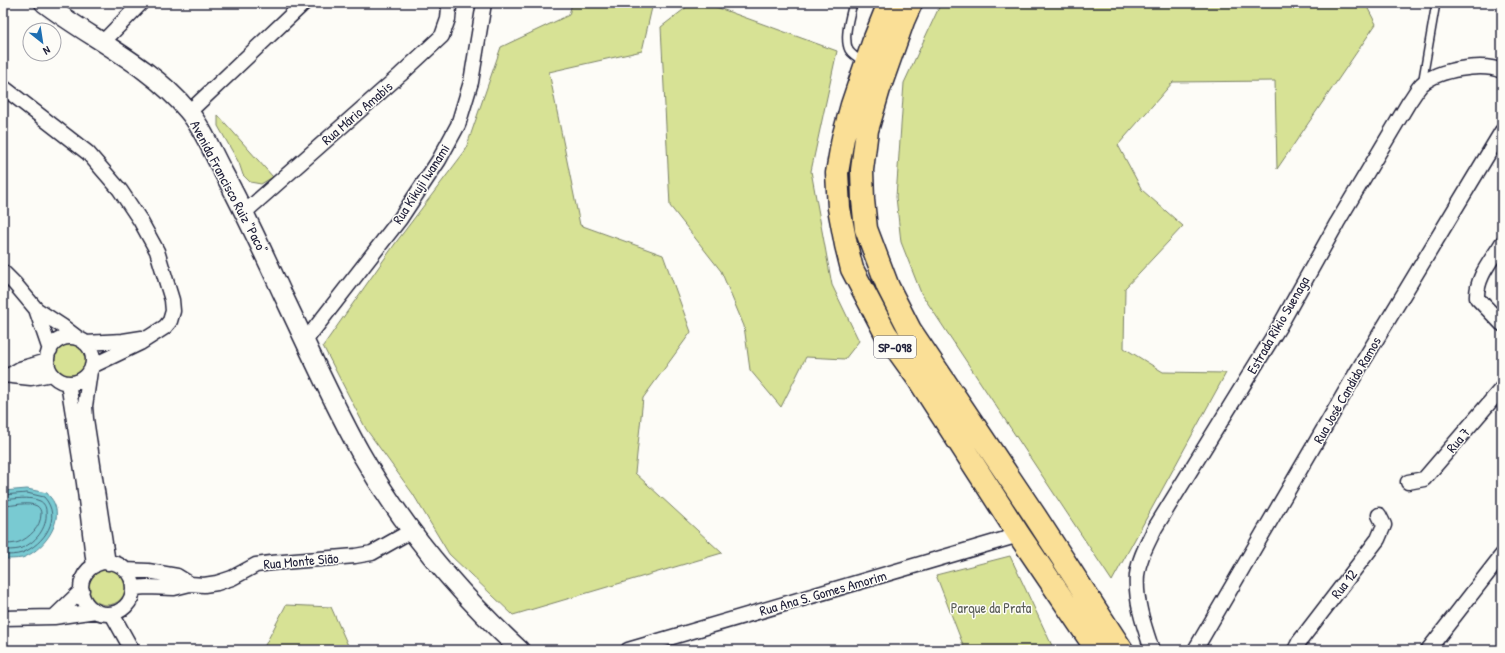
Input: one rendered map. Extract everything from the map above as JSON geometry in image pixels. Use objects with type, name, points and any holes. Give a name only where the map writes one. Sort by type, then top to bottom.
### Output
[{"type":"main road","name":"SP-098","points":[[888,3],[852,105],[843,138],[837,173],[839,208],[852,268],[886,334],[919,380],[1019,535],[1097,650]]},
{"type":"main road","name":"SP-098","points":[[911,3],[903,21],[879,89],[867,130],[862,170],[866,230],[888,287],[910,330],[1005,470],[1122,650]]},
{"type":"street","name":"Avenida Francisco Ruiz \"Paco\"","points":[[44,3],[63,18],[144,70],[164,87],[189,112],[209,144],[245,212],[339,413],[361,453],[411,531],[444,571],[520,650]]},
{"type":"street","points":[[102,43],[141,3]]},
{"type":"street","points":[[189,112],[304,3]]},
{"type":"street","name":"Rua Mário Amabis","points":[[245,212],[442,36],[448,20],[448,3]]},
{"type":"street","name":"Rua Kikuji Iwanami","points":[[305,341],[400,219],[439,160],[458,125],[471,82],[484,3]]},
{"type":"street","name":"Estrada Rikio Suenaga","points":[[1152,650],[1138,602],[1137,574],[1142,556],[1155,528],[1279,327],[1337,223],[1409,102],[1422,84],[1453,70],[1472,67],[1502,70]]},
{"type":"street","points":[[3,87],[88,153],[120,190],[140,220],[157,252],[172,300],[173,311],[170,321],[165,327],[152,336],[91,369],[83,379],[73,383],[68,383],[59,380],[50,362],[36,309]]},
{"type":"street","name":"Rua José Candido Ramos","points":[[1195,650],[1358,370],[1502,131]]},
{"type":"street","points":[[1502,243],[1479,281],[1476,289],[1477,298],[1502,324]]},
{"type":"street","points":[[3,272],[36,309],[82,341],[89,348],[92,355],[85,406],[108,563]]},
{"type":"street","points":[[50,362],[57,342],[64,338],[82,341],[123,341],[152,336]]},
{"type":"street","points":[[7,375],[20,369],[50,362]]},
{"type":"street","points":[[68,383],[84,483],[94,566]]},
{"type":"street","name":"Rua 7","points":[[1408,482],[1424,479],[1502,388]]},
{"type":"street","name":"Rua 12","points":[[1295,650],[1299,642],[1378,539],[1384,525],[1379,515]]},
{"type":"street","name":"Rua Monte Sião","points":[[133,588],[174,588],[190,584],[204,585],[217,583],[232,578],[256,565],[271,562],[355,556],[372,553],[411,531]]},
{"type":"street","name":"Rua Ana S. Gomes Amorim","points":[[628,650],[1019,535]]},
{"type":"street","points":[[1428,650],[1502,555]]},
{"type":"street","points":[[101,563],[108,563],[114,564],[125,570],[132,581],[133,588],[129,602],[119,611],[112,614],[104,614],[96,611],[86,602],[82,590],[85,576],[94,566],[101,563]]},
{"type":"street","name":"Rua Monte Sião","points":[[125,570],[148,571],[177,576],[190,584]]},
{"type":"street","points":[[54,617],[82,590]]},
{"type":"street","points":[[3,618],[54,617],[96,611]]},
{"type":"street","points":[[112,614],[132,650]]},
{"type":"lane","points":[[853,3],[848,21],[847,43],[850,52],[866,64]]},
{"type":"lane","points":[[1422,84],[1436,3]]},
{"type":"green space","points":[[572,3],[653,3],[642,51],[549,72],[580,225],[663,255],[691,332],[643,398],[635,473],[722,553],[513,615],[449,554],[413,494],[366,429],[323,346],[397,241],[465,151],[501,47],[569,15]]},
{"type":"green space","points":[[692,3],[705,3],[837,51],[811,171],[832,285],[859,341],[845,359],[806,357],[781,407],[750,370],[744,326],[721,271],[670,206],[661,27]]},
{"type":"green space","points":[[941,3],[1365,3],[1376,24],[1277,169],[1275,81],[1173,82],[1118,145],[1142,190],[1183,226],[1125,288],[1124,348],[1163,372],[1226,373],[1112,581],[921,293],[901,242],[896,197],[904,83]]},
{"type":"green space","points":[[218,115],[273,177],[261,184],[250,182],[243,175],[239,163],[218,126]]},
{"type":"green space","points":[[71,343],[82,346],[87,353],[88,361],[86,369],[81,376],[74,380],[65,380],[57,375],[53,370],[51,360],[53,355],[60,347]]},
{"type":"green space","name":"Parque da Prata","points":[[1010,556],[1054,650],[965,650],[936,575]]},
{"type":"green space","points":[[103,567],[111,567],[121,572],[125,579],[125,593],[121,600],[111,605],[103,605],[93,600],[91,597],[88,590],[88,582],[93,572],[96,570]]},
{"type":"green space","points":[[286,605],[331,607],[350,650],[257,650],[263,649]]},
{"type":"water","points":[[27,489],[47,493],[54,503],[56,520],[49,536],[36,550],[22,558],[3,559],[3,491]]}]
